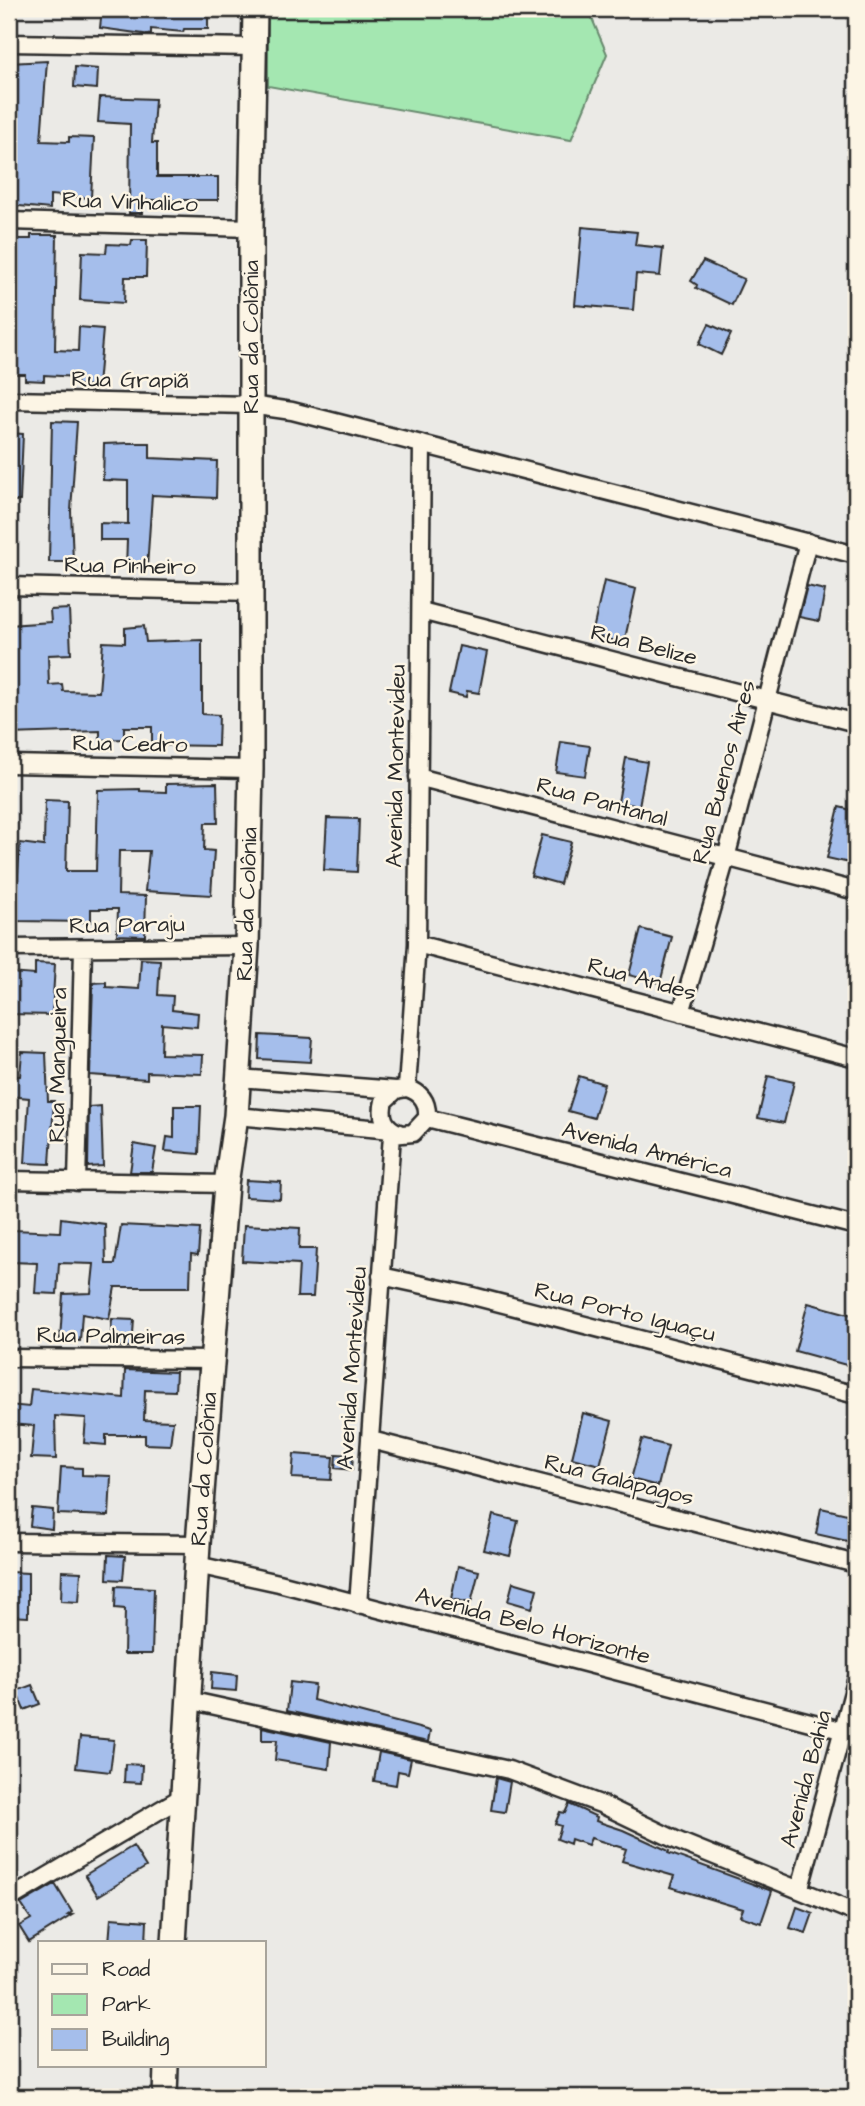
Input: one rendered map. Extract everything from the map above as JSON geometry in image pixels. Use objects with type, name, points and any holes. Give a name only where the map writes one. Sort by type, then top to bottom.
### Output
[{"type":"main road","name":"Rua da Colônia","points":[[174,1941],[198,1555],[226,1184],[236,1116],[247,946],[251,769],[250,405],[255,9]]},
{"type":"main road","points":[[164,2097],[166,2068]]},
{"type":"street","points":[[9,43],[254,47]]},
{"type":"street","name":"Rua Vinhalico","points":[[9,220],[251,228]]},
{"type":"street","name":"Rua Grapiã","points":[[9,401],[250,405],[292,411],[856,555]]},
{"type":"street","name":"Avenida Montevideu","points":[[402,1089],[417,944],[422,444]]},
{"type":"street","name":"Rua Buenos Aires","points":[[681,1013],[726,858],[808,542]]},
{"type":"street","name":"Rua Pinheiro","points":[[9,586],[251,592]]},
{"type":"street","name":"Rua Belize","points":[[421,611],[856,723]]},
{"type":"street","name":"Rua Cedro","points":[[9,764],[251,769]]},
{"type":"street","name":"Rua Pantanal","points":[[418,777],[856,891]]},
{"type":"street","name":"Rua Andes","points":[[417,944],[856,1058]]},
{"type":"street","name":"Rua Paraju","points":[[9,948],[247,946]]},
{"type":"street","name":"Rua Mangueira","points":[[78,1182],[83,948]]},
{"type":"street","points":[[236,1116],[392,1133],[413,1133],[427,1118],[426,1102],[421,1095],[402,1089],[239,1078]]},
{"type":"street","points":[[392,1133],[383,1117],[382,1109],[389,1094],[402,1089]]},
{"type":"street","name":"Avenida América","points":[[427,1118],[856,1226]]},
{"type":"street","name":"Avenida Montevideu","points":[[358,1605],[392,1133]]},
{"type":"street","points":[[9,1180],[226,1184]]},
{"type":"street","name":"Rua Porto Iguaçu","points":[[381,1276],[465,1294],[856,1395]]},
{"type":"street","name":"Rua Palmeiras","points":[[9,1358],[213,1360]]},
{"type":"street","name":"Rua Galápagos","points":[[371,1440],[856,1564]]},
{"type":"street","name":"Avenida Belo Horizonte","points":[[9,1542],[198,1555],[358,1605],[850,1732]]},
{"type":"street","name":"Avenida Bahia","points":[[800,1888],[850,1732],[856,1681]]},
{"type":"street","points":[[188,1700],[509,1770],[603,1805],[678,1840],[856,1913]]},
{"type":"street","points":[[9,1899],[182,1797]]},
{"type":"green space","points":[[268,9],[588,9],[607,54],[571,140],[268,86]]},
{"type":"building","points":[[102,9],[208,9],[208,29],[184,29],[183,32],[151,29],[151,35],[100,28]]},
{"type":"building","points":[[47,61],[41,141],[69,142],[69,137],[94,138],[91,198],[50,195],[50,209],[9,205],[9,63]]},
{"type":"building","points":[[75,67],[98,69],[97,89],[74,87]]},
{"type":"building","points":[[100,97],[155,99],[152,143],[157,143],[157,177],[218,177],[218,200],[142,200],[142,213],[129,213],[130,124],[98,122]]},
{"type":"building","points":[[582,227],[637,232],[635,245],[663,248],[660,276],[636,274],[633,310],[575,305]]},
{"type":"building","points":[[31,235],[57,235],[55,350],[78,351],[79,327],[103,329],[98,386],[76,385],[77,377],[44,375],[44,381],[25,380],[25,374],[9,374],[9,239],[31,239]]},
{"type":"building","points":[[132,240],[147,240],[146,277],[125,277],[124,303],[80,300],[82,252],[106,253],[107,244],[131,245]]},
{"type":"building","points":[[703,261],[744,279],[732,305],[696,288],[697,285],[691,281]]},
{"type":"building","points":[[709,324],[731,334],[721,355],[699,344]]},
{"type":"building","points":[[52,421],[77,422],[71,511],[73,562],[49,562]]},
{"type":"building","points":[[9,433],[23,434],[20,501],[9,501]]},
{"type":"building","points":[[150,443],[150,458],[217,461],[216,498],[152,495],[147,568],[126,567],[127,540],[100,540],[100,523],[128,524],[128,481],[103,480],[104,444]]},
{"type":"building","points":[[604,581],[636,589],[624,643],[592,635]]},
{"type":"building","points":[[807,586],[825,590],[819,621],[799,617]]},
{"type":"building","points":[[69,609],[71,654],[48,655],[49,685],[62,684],[63,691],[99,692],[103,642],[125,643],[125,628],[144,626],[146,642],[202,640],[202,714],[219,715],[218,746],[152,745],[152,727],[124,727],[124,739],[100,740],[100,731],[9,734],[9,625],[51,622],[50,610]]},
{"type":"building","points":[[459,646],[487,652],[479,693],[467,691],[466,697],[449,693]]},
{"type":"building","points":[[561,742],[590,746],[585,776],[556,772]]},
{"type":"building","points":[[626,758],[647,762],[639,806],[618,802]]},
{"type":"building","points":[[217,783],[218,823],[205,823],[204,850],[214,851],[211,895],[145,891],[149,851],[119,851],[118,895],[146,896],[145,936],[117,935],[118,909],[91,909],[91,922],[15,921],[20,843],[44,846],[45,800],[68,801],[66,871],[96,871],[98,790],[140,789],[166,792],[166,784]]},
{"type":"building","points":[[839,807],[856,811],[854,864],[827,858]]},
{"type":"building","points":[[327,818],[359,819],[357,872],[324,870]]},
{"type":"building","points":[[542,835],[571,842],[560,884],[531,876]]},
{"type":"building","points":[[641,929],[672,937],[660,983],[629,975]]},
{"type":"building","points":[[141,959],[160,960],[158,995],[173,996],[172,1010],[198,1013],[197,1027],[162,1024],[161,1054],[203,1055],[202,1074],[147,1072],[147,1079],[90,1075],[93,983],[106,982],[106,987],[139,989]]},
{"type":"building","points":[[35,963],[55,964],[52,1015],[9,1014],[10,973],[35,975]]},
{"type":"building","points":[[260,1035],[312,1038],[310,1062],[259,1059]]},
{"type":"building","points":[[22,1052],[46,1053],[48,1101],[54,1101],[50,1164],[25,1163],[29,1098],[9,1096],[9,1076],[20,1076]]},
{"type":"building","points":[[579,1076],[604,1084],[594,1118],[568,1111]]},
{"type":"building","points":[[768,1076],[794,1082],[784,1123],[758,1118]]},
{"type":"building","points":[[101,1106],[103,1166],[88,1167],[89,1107]]},
{"type":"building","points":[[174,1106],[201,1106],[199,1154],[165,1151],[167,1137],[174,1138]]},
{"type":"building","points":[[134,1144],[156,1148],[152,1172],[130,1172]]},
{"type":"building","points":[[246,1180],[281,1182],[280,1199],[245,1197]]},
{"type":"building","points":[[61,1218],[105,1224],[106,1264],[115,1264],[121,1225],[200,1229],[198,1255],[191,1254],[190,1287],[115,1287],[109,1319],[82,1314],[80,1341],[60,1340],[63,1294],[91,1293],[94,1264],[59,1263],[57,1294],[35,1293],[37,1263],[11,1262],[13,1230],[60,1232]]},
{"type":"building","points":[[244,1225],[300,1228],[299,1249],[316,1249],[313,1297],[297,1297],[299,1264],[242,1261]]},
{"type":"building","points":[[808,1303],[856,1316],[856,1340],[850,1366],[795,1351]]},
{"type":"building","points":[[112,1319],[134,1320],[132,1347],[110,1346]]},
{"type":"building","points":[[125,1370],[176,1372],[175,1391],[145,1390],[144,1420],[173,1421],[170,1445],[145,1444],[145,1435],[106,1435],[106,1445],[84,1443],[86,1418],[55,1416],[56,1459],[31,1458],[34,1426],[9,1424],[9,1405],[29,1407],[31,1389],[124,1398]]},
{"type":"building","points":[[583,1413],[612,1421],[600,1465],[572,1458]]},
{"type":"building","points":[[642,1439],[668,1446],[658,1486],[631,1479]]},
{"type":"building","points":[[294,1454],[333,1457],[331,1480],[292,1478]]},
{"type":"building","points":[[336,1454],[353,1455],[352,1470],[335,1468]]},
{"type":"building","points":[[61,1467],[82,1468],[82,1475],[111,1476],[109,1516],[58,1514]]},
{"type":"building","points":[[32,1508],[53,1510],[52,1529],[30,1526]]},
{"type":"building","points":[[821,1508],[856,1516],[856,1543],[816,1534]]},
{"type":"building","points":[[493,1515],[518,1521],[510,1556],[484,1550]]},
{"type":"building","points":[[108,1555],[125,1556],[123,1580],[107,1579]]},
{"type":"building","points":[[458,1566],[479,1571],[471,1603],[451,1599]]},
{"type":"building","points":[[62,1571],[81,1572],[79,1602],[61,1601]]},
{"type":"building","points":[[9,1572],[28,1573],[28,1617],[9,1616]]},
{"type":"building","points":[[513,1582],[537,1589],[532,1608],[508,1601]]},
{"type":"building","points":[[116,1586],[154,1588],[152,1654],[124,1654],[125,1609],[115,1608]]},
{"type":"building","points":[[212,1672],[237,1675],[236,1691],[211,1689]]},
{"type":"building","points":[[290,1682],[315,1685],[313,1700],[430,1731],[428,1742],[287,1711]]},
{"type":"building","points":[[32,1685],[40,1704],[24,1710],[16,1691]]},
{"type":"building","points":[[262,1727],[331,1742],[329,1769],[275,1760],[277,1740],[262,1740]]},
{"type":"building","points":[[80,1737],[114,1740],[110,1772],[76,1768]]},
{"type":"building","points":[[379,1752],[411,1759],[408,1773],[398,1771],[396,1785],[374,1781]]},
{"type":"building","points":[[125,1764],[142,1765],[141,1783],[124,1782]]},
{"type":"building","points":[[496,1778],[510,1782],[505,1812],[491,1810]]},
{"type":"building","points":[[569,1804],[597,1817],[596,1821],[623,1830],[669,1851],[668,1853],[772,1891],[761,1923],[740,1916],[743,1909],[670,1887],[674,1876],[622,1861],[626,1849],[591,1838],[588,1845],[571,1839],[570,1844],[557,1839],[561,1826],[555,1824],[560,1812],[565,1813]]},
{"type":"building","points":[[133,1846],[146,1867],[98,1896],[85,1875]]},
{"type":"building","points":[[55,1884],[72,1912],[68,1915],[72,1915],[29,1942],[19,1926],[31,1919],[21,1904]]},
{"type":"building","points":[[797,1907],[813,1913],[806,1933],[790,1928]]},
{"type":"building","points":[[111,1918],[147,1921],[146,1941],[109,1941]]}]
